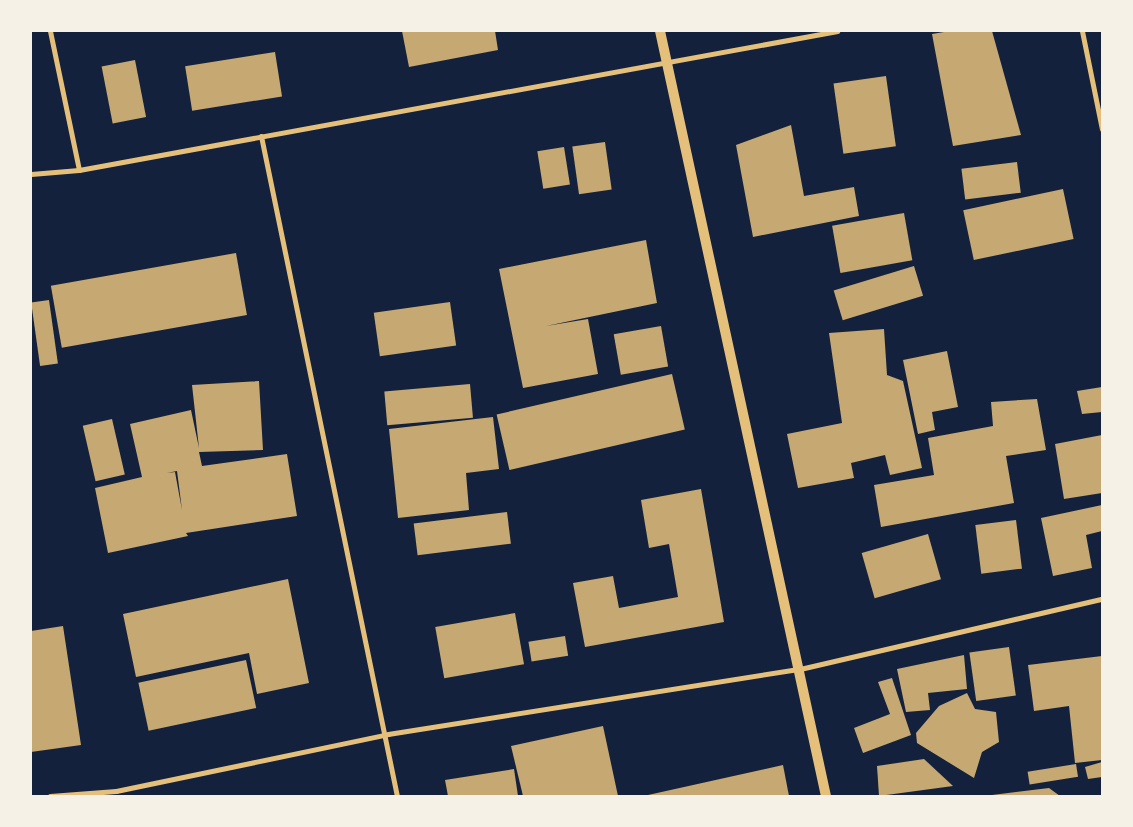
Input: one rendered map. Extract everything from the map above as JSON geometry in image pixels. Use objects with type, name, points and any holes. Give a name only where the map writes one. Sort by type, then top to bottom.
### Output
[{"type":"main road","points":[[660,31],[800,669],[826,796]]},
{"type":"street","points":[[50,31],[79,170]]},
{"type":"street","points":[[31,174],[79,170],[837,31]]},
{"type":"street","points":[[1082,31],[1102,129]]},
{"type":"street","points":[[261,136],[388,734],[397,796]]},
{"type":"street","points":[[50,796],[116,791],[388,734],[800,669],[1102,599]]},
{"type":"building","points":[[402,31],[495,31],[498,50],[409,67]]},
{"type":"building","points":[[950,31],[992,31],[1021,135],[953,146],[932,34]]},
{"type":"building","points":[[275,52],[282,96],[192,111],[185,66]]},
{"type":"building","points":[[135,60],[146,117],[113,123],[102,66]]},
{"type":"building","points":[[886,76],[896,146],[843,154],[834,83]]},
{"type":"building","points":[[791,125],[804,196],[854,187],[859,216],[753,237],[736,145]]},
{"type":"building","points":[[605,142],[612,190],[579,194],[572,147]]},
{"type":"building","points":[[564,147],[570,185],[543,189],[537,151]]},
{"type":"building","points":[[1017,162],[1021,193],[965,200],[961,169]]},
{"type":"building","points":[[1063,189],[1074,239],[974,260],[963,210]]},
{"type":"building","points":[[904,213],[912,260],[840,273],[832,226]]},
{"type":"building","points":[[646,240],[657,303],[546,326],[588,319],[598,374],[523,388],[499,269]]},
{"type":"building","points":[[236,253],[247,315],[62,348],[51,286]]},
{"type":"building","points":[[914,266],[923,296],[843,320],[834,291]]},
{"type":"building","points":[[49,300],[58,363],[40,366],[31,303]]},
{"type":"building","points":[[450,302],[456,346],[380,356],[374,313]]},
{"type":"building","points":[[661,326],[668,366],[621,375],[614,334]]},
{"type":"building","points":[[884,329],[887,375],[903,381],[922,468],[890,475],[885,455],[851,463],[854,478],[798,488],[787,434],[842,423],[829,333]]},
{"type":"building","points":[[947,351],[958,407],[932,412],[935,430],[918,434],[903,360]]},
{"type":"building","points":[[672,374],[685,430],[509,470],[497,414]]},
{"type":"building","points":[[259,381],[263,450],[199,452],[202,466],[287,454],[297,516],[186,533],[188,536],[108,553],[95,488],[142,477],[130,424],[191,410],[199,448],[192,385]],"holes":[[[177,471],[182,510],[175,472],[167,473]]]},
{"type":"building","points":[[470,384],[473,418],[387,425],[384,391]]},
{"type":"building","points":[[1102,387],[1102,412],[1082,414],[1077,391]]},
{"type":"building","points":[[1037,399],[1046,450],[1006,456],[1014,503],[881,527],[874,485],[934,475],[928,438],[993,426],[991,402]]},
{"type":"building","points":[[493,417],[499,469],[466,473],[469,510],[398,518],[389,429]]},
{"type":"building","points":[[112,419],[125,475],[96,481],[83,426]]},
{"type":"building","points":[[1102,435],[1102,493],[1064,499],[1055,444]]},
{"type":"building","points":[[701,489],[724,622],[585,647],[573,583],[613,576],[619,608],[678,597],[669,544],[649,548],[641,500]]},
{"type":"building","points":[[1102,505],[1102,531],[1086,535],[1092,568],[1053,576],[1041,518]]},
{"type":"building","points":[[507,512],[511,544],[418,555],[414,523]]},
{"type":"building","points":[[1016,520],[1022,569],[981,574],[975,525]]},
{"type":"building","points":[[928,534],[941,579],[875,598],[862,553]]},
{"type":"building","points":[[288,579],[309,683],[257,694],[249,653],[136,677],[123,614]]},
{"type":"building","points":[[515,613],[524,664],[444,678],[435,627]]},
{"type":"building","points":[[63,626],[81,745],[31,752],[31,631]]},
{"type":"building","points":[[565,636],[568,656],[532,662],[528,642]]},
{"type":"building","points":[[1009,647],[1016,696],[976,701],[969,653]]},
{"type":"building","points":[[964,655],[967,689],[928,693],[930,710],[906,712],[897,669]]},
{"type":"building","points":[[1102,656],[1102,760],[1075,763],[1069,706],[1034,711],[1028,665]]},
{"type":"building","points":[[246,660],[256,708],[149,731],[138,683]]},
{"type":"building","points":[[892,678],[911,735],[863,753],[854,728],[890,714],[878,682]]},
{"type":"building","points":[[967,693],[975,709],[996,712],[999,742],[982,752],[974,778],[917,743],[916,733],[939,706]]},
{"type":"building","points":[[603,726],[618,796],[523,796],[511,746]]},
{"type":"building","points":[[924,759],[953,786],[879,796],[877,766]]},
{"type":"building","points":[[1102,762],[1102,777],[1088,779],[1085,767]]},
{"type":"building","points":[[1076,764],[1078,777],[1030,785],[1028,772]]},
{"type":"building","points":[[783,765],[789,796],[648,796],[648,795]]},
{"type":"building","points":[[514,769],[518,796],[448,796],[445,780]]},
{"type":"building","points":[[1049,788],[1060,796],[992,796],[992,795]]}]
